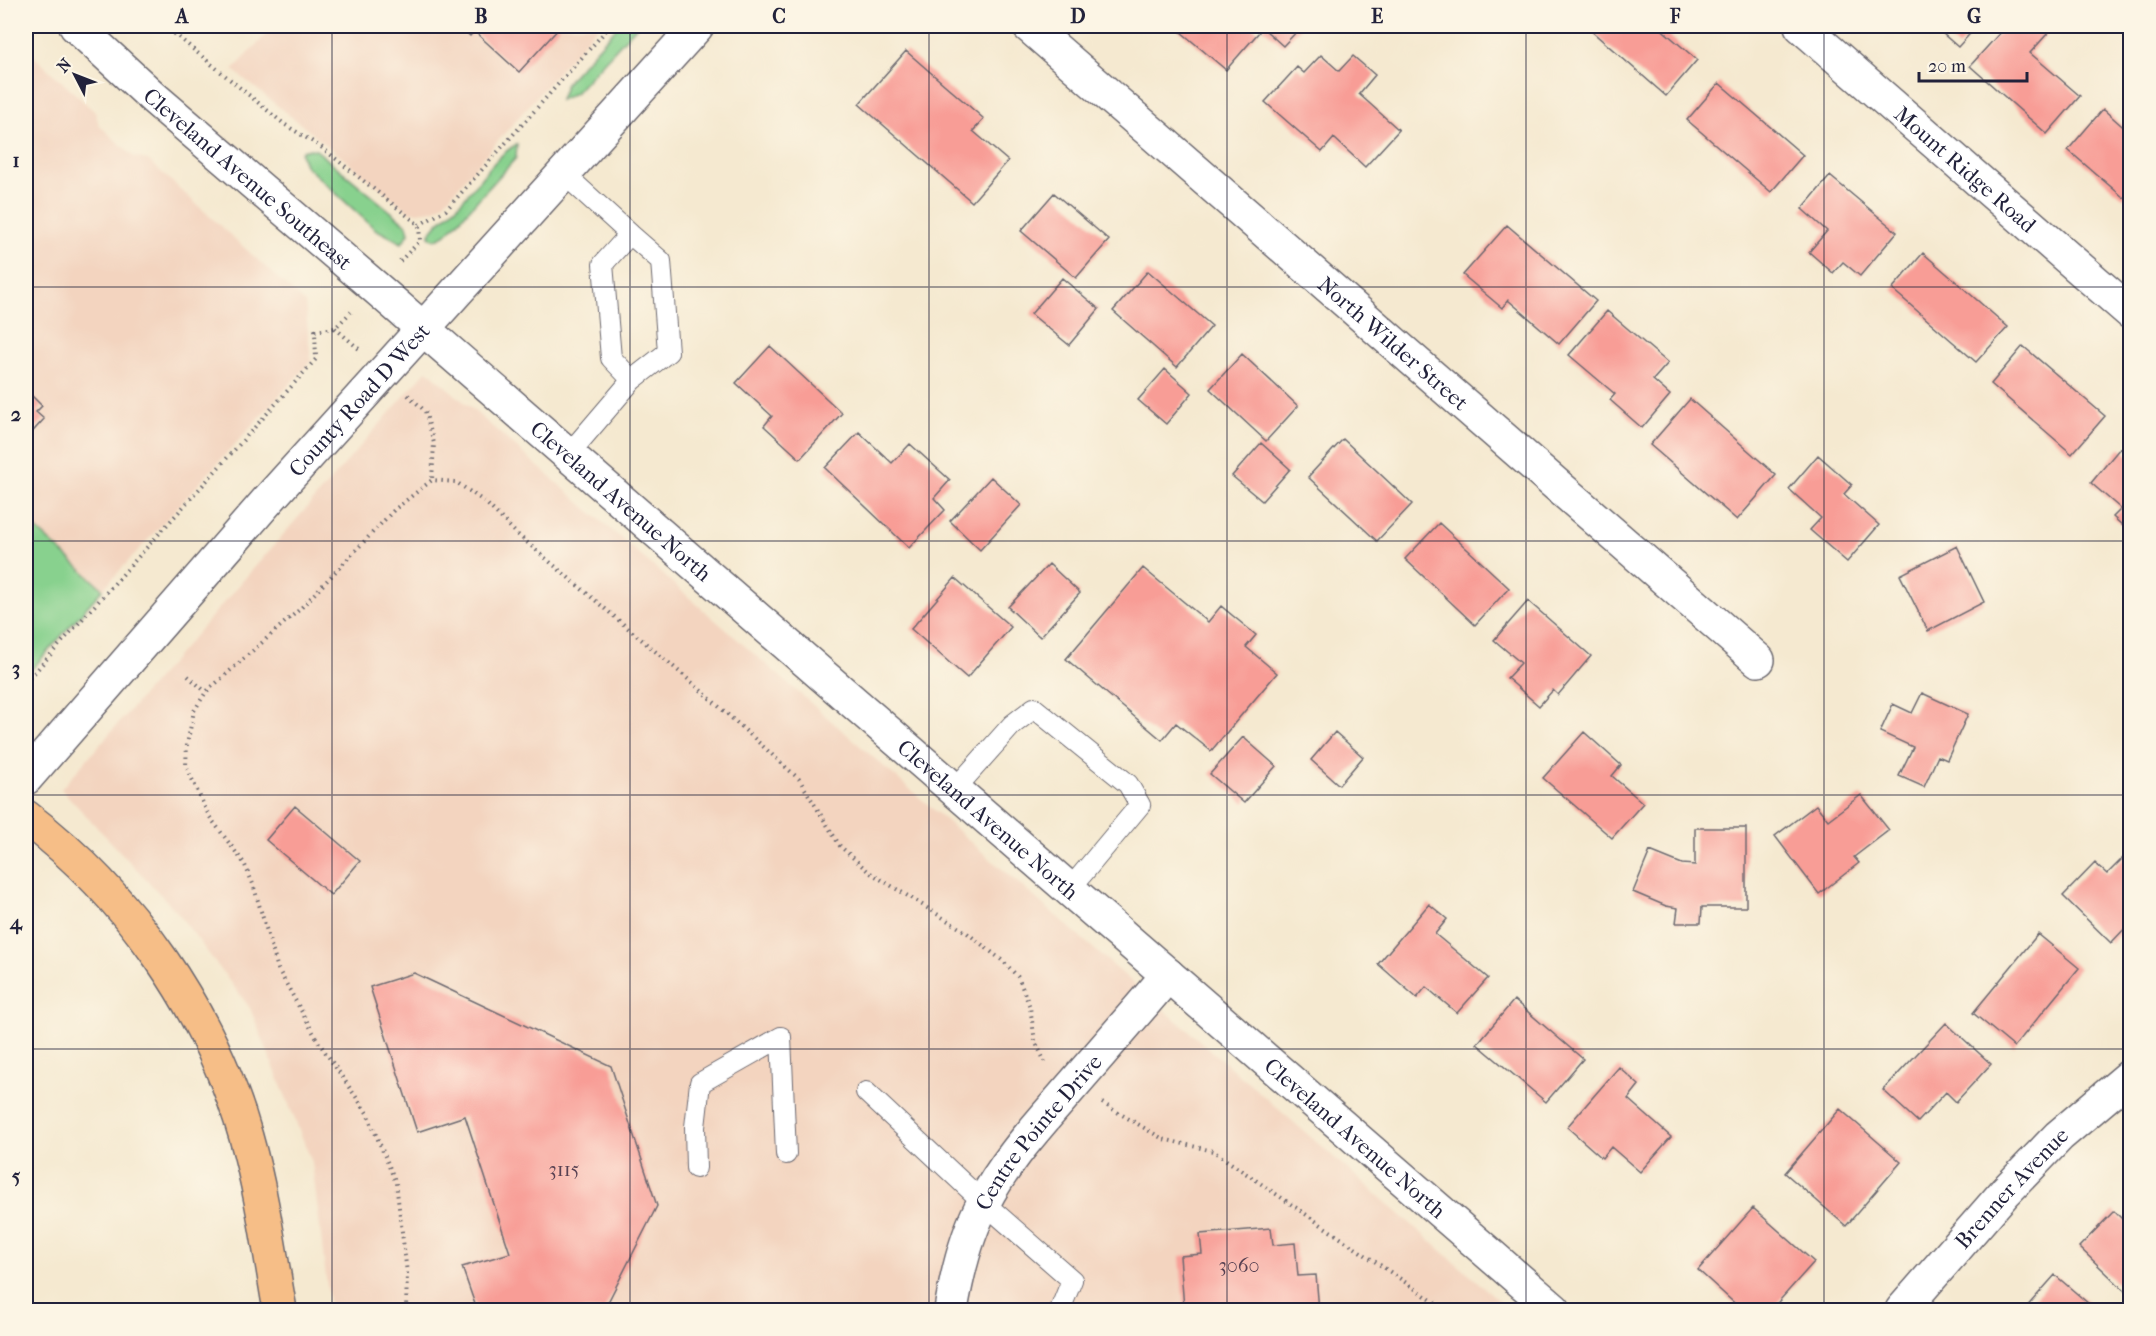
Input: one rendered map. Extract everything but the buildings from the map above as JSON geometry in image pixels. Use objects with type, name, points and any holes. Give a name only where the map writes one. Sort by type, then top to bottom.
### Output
[{"type":"highway","points":[[26,817],[95,878],[142,932],[186,998],[221,1068],[246,1136],[280,1311]]},
{"type":"street","name":"Cleveland Avenue Southeast","points":[[75,26],[154,98],[422,328]]},
{"type":"street","name":"County Road D West","points":[[26,778],[268,500],[697,26]]},
{"type":"street","name":"North Wilder Street","points":[[1029,26],[1758,660]]},
{"type":"street","name":"Mount Ridge Road","points":[[1801,26],[2130,312]]},
{"type":"street","name":"Cleveland Avenue North","points":[[422,328],[1554,1311]]},
{"type":"street","name":"Centre Pointe Drive","points":[[951,1311],[957,1275],[983,1202],[999,1177],[1028,1137],[1168,975]]},
{"type":"street","name":"Brenner Avenue","points":[[1902,1311],[2006,1191],[2059,1136],[2130,1076]]},
{"type":"lane","points":[[562,173],[661,261],[668,352],[632,380],[568,455]]},
{"type":"lane","points":[[630,234],[603,264],[611,358],[632,380]]},
{"type":"lane","points":[[954,790],[1012,725],[1034,708],[1128,784],[1140,805],[1069,890]]},
{"type":"lane","points":[[696,1168],[695,1128],[700,1083],[781,1037],[786,1154]]},
{"type":"lane","points":[[866,1092],[983,1202],[1072,1280],[1060,1311]]},
{"type":"path","points":[[165,26],[284,124],[321,147],[420,225]]},
{"type":"path","points":[[420,225],[446,210],[610,26]]},
{"type":"path","points":[[420,225],[420,241]]},
{"type":"path","points":[[26,682],[316,359],[315,331],[335,328]]},
{"type":"path","points":[[425,411],[434,443],[432,480]]},
{"type":"path","points":[[406,1311],[407,1273],[396,1183],[367,1113],[319,1043],[278,969],[253,884],[244,863],[209,816],[186,766],[187,744],[194,711],[206,692],[300,609],[394,510],[432,480],[456,482],[485,501],[517,534],[738,724],[799,779],[840,846],[869,872],[966,932],[1004,962],[1018,977],[1030,1007],[1035,1041],[1046,1063],[1112,1110],[1164,1139],[1213,1151],[1446,1311]]},
{"type":"path","points":[[188,676],[206,692]]},
{"type":"shaded area","points":[[274,26],[598,26],[443,204],[434,210],[410,212],[233,70]]},
{"type":"shaded area","points":[[26,49],[95,112],[99,125],[134,157],[148,160],[305,303],[311,361],[103,589],[26,520]]},
{"type":"shaded area","points":[[427,370],[1510,1310],[330,1310],[312,1162],[250,1008],[177,912],[61,789]]},
{"type":"green space","points":[[618,26],[637,26],[575,93],[560,100],[566,83]]},
{"type":"green space","points":[[517,144],[516,158],[455,225],[445,235],[435,240],[429,236],[435,226],[468,195],[494,163]]},
{"type":"green space","points":[[316,150],[407,225],[409,233],[402,243],[375,229],[305,165],[301,154],[302,151]]},
{"type":"green space","points":[[26,520],[103,589],[26,676]]}]
